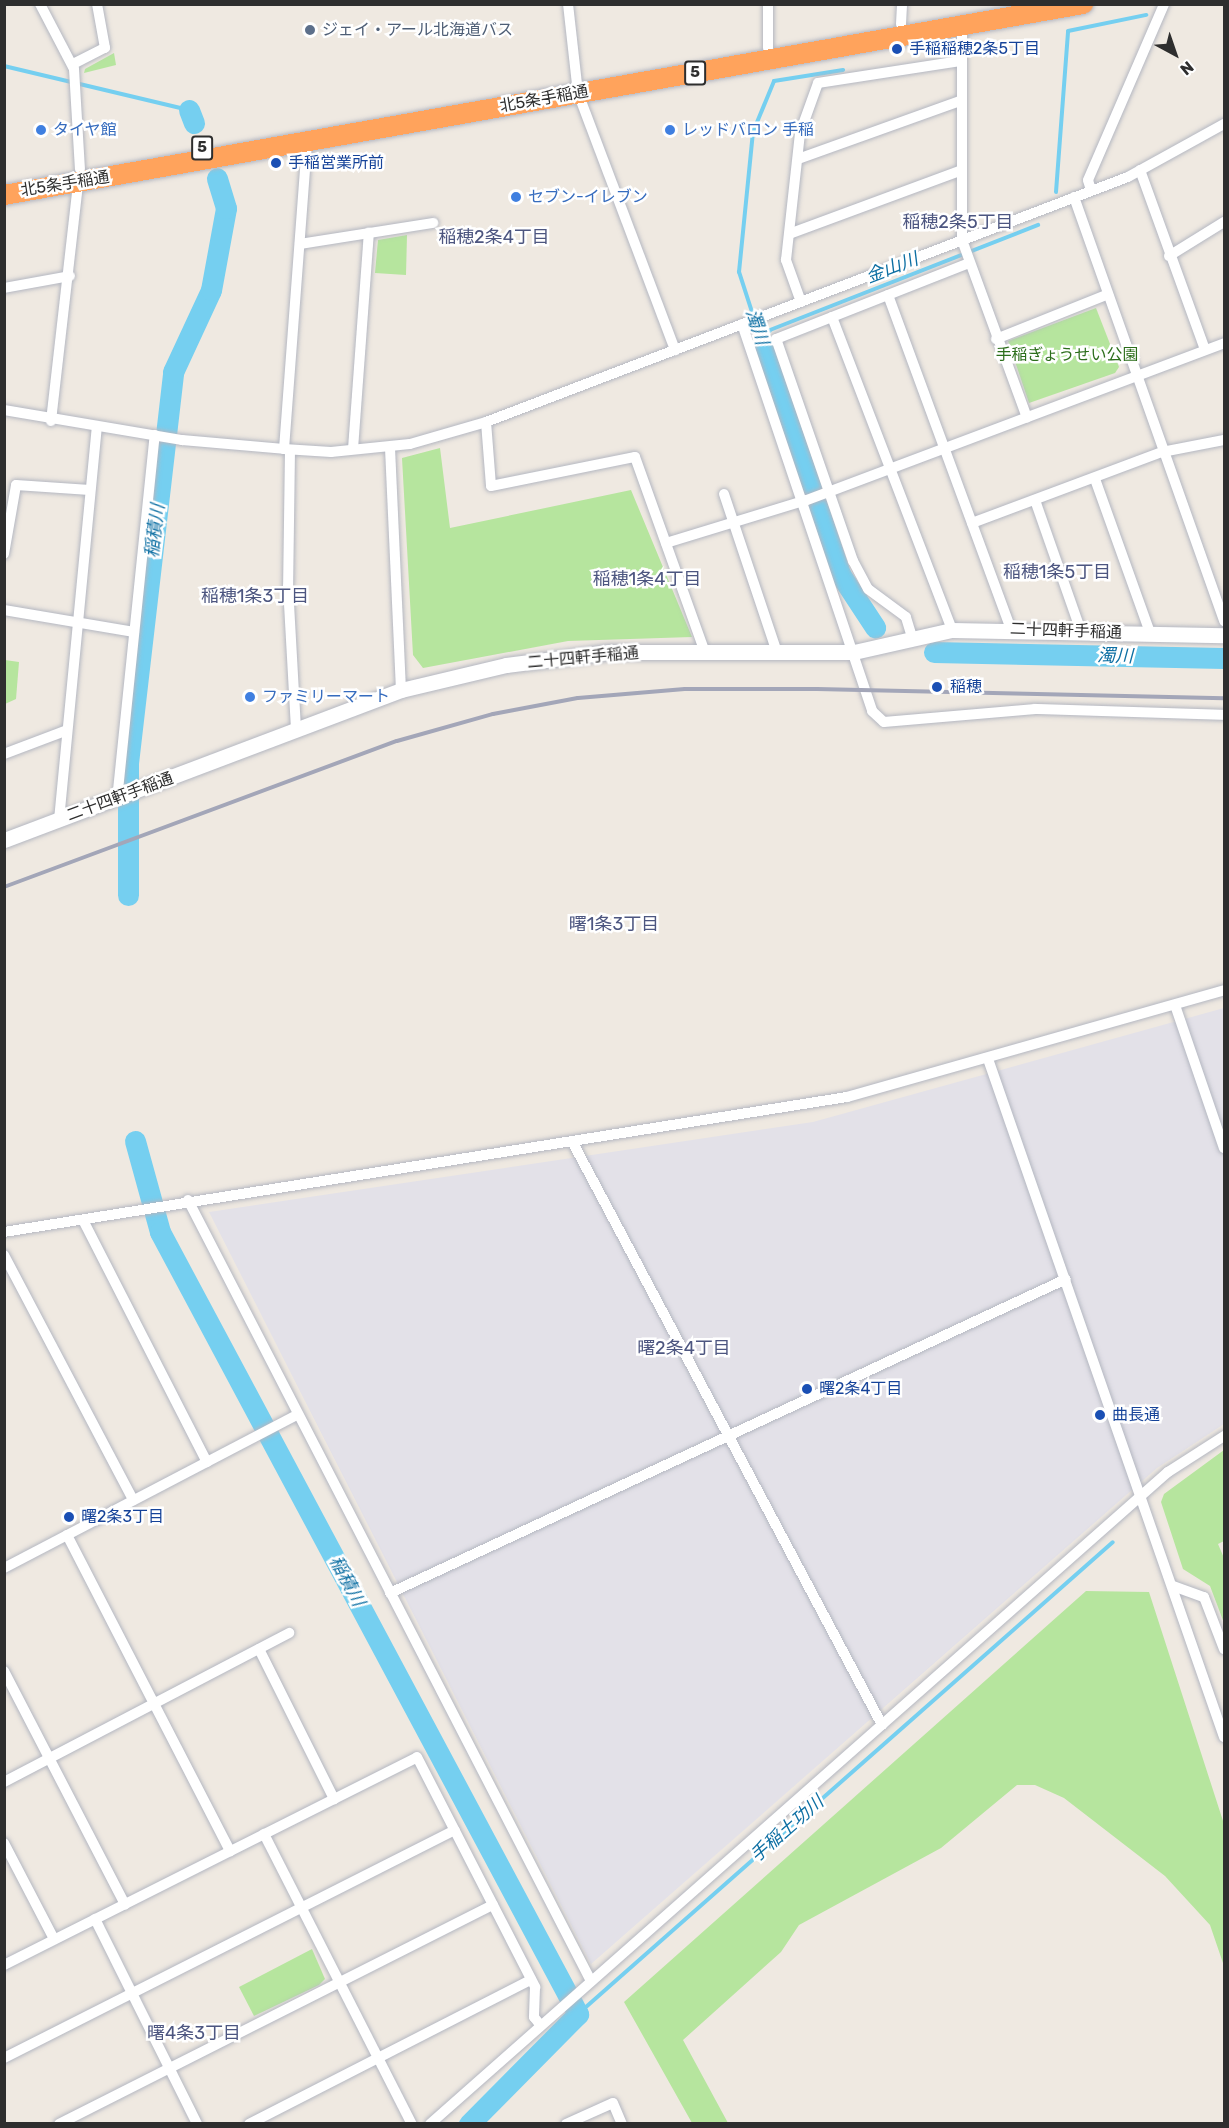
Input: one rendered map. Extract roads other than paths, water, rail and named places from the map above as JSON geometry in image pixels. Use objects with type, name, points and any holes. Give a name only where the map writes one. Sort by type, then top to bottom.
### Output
[{"type":"highway","name":"北5条手稲通","points":[[4,181],[79,176],[307,143],[768,48],[1017,4]]},
{"type":"highway","name":"北5条手稲通","points":[[4,195],[79,176],[577,87],[962,27],[1083,4]]},
{"type":"street","points":[[40,4],[73,66],[79,176],[70,276],[51,421]]},
{"type":"street","points":[[73,66],[105,48],[98,4]]},
{"type":"street","points":[[568,4],[577,87],[675,350]]},
{"type":"street","points":[[768,4],[768,48]]},
{"type":"street","points":[[901,24],[902,4]]},
{"type":"street","points":[[1091,190],[1088,180],[1164,4]]},
{"type":"street","points":[[962,27],[959,171],[965,253],[1027,418]]},
{"type":"street","points":[[801,302],[786,260],[798,159],[819,83],[960,61]]},
{"type":"street","points":[[798,159],[960,101]]},
{"type":"street","points":[[912,637],[906,617],[868,589],[825,493],[776,339],[888,295],[1074,196],[1140,170],[1224,124]]},
{"type":"street","points":[[296,731],[288,586],[287,449],[307,143]]},
{"type":"street","points":[[1140,170],[1169,256],[1205,350]]},
{"type":"street","points":[[789,234],[959,171]]},
{"type":"street","points":[[1074,196],[1106,295],[1224,621]]},
{"type":"street","points":[[1169,256],[1224,222]]},
{"type":"street","points":[[300,244],[433,223]]},
{"type":"street","points":[[353,449],[369,233]]},
{"type":"street","points":[[4,410],[51,421],[182,440],[287,449],[390,448],[486,422],[801,302],[965,253]]},
{"type":"street","points":[[4,288],[70,276]]},
{"type":"street","points":[[888,295],[1011,629]]},
{"type":"street","points":[[996,339],[1106,295]]},
{"type":"street","points":[[832,317],[952,630]]},
{"type":"street","points":[[746,323],[872,711],[884,723],[1035,709],[1224,715]]},
{"type":"street","points":[[666,543],[825,493],[1224,343]]},
{"type":"street","points":[[486,422],[491,486],[635,457],[705,652]]},
{"type":"street","points":[[59,820],[65,731],[97,428]]},
{"type":"street","points":[[120,798],[134,632],[157,436]]},
{"type":"street","points":[[972,523],[1095,479],[1162,452],[1224,440]]},
{"type":"street","points":[[390,448],[401,690]]},
{"type":"street","points":[[1095,479],[1150,633]]},
{"type":"street","points":[[4,554],[16,485],[90,490]]},
{"type":"street","points":[[724,494],[777,652]]},
{"type":"street","points":[[1035,500],[1080,631]]},
{"type":"street","points":[[4,610],[134,632]]},
{"type":"street","name":"二十四軒手稲通","points":[[4,840],[401,690],[506,665],[609,652],[854,652],[912,637],[952,630],[1011,629],[1224,635]]},
{"type":"street","points":[[4,754],[65,731]]},
{"type":"street","points":[[4,1232],[128,1213],[168,1203],[573,1143],[847,1097],[1176,1008],[1224,990]]},
{"type":"street","points":[[1176,1008],[1224,1148]]},
{"type":"street","points":[[988,1059],[1142,1495],[1224,1737]]},
{"type":"street","points":[[573,1143],[882,1725]]},
{"type":"street","points":[[188,1200],[591,1982]]},
{"type":"street","points":[[83,1220],[207,1462]]},
{"type":"street","points":[[4,1255],[133,1500]]},
{"type":"street","points":[[390,1593],[1066,1279]]},
{"type":"street","points":[[4,1568],[297,1414]]},
{"type":"street","points":[[430,2124],[1142,1495],[1224,1436]]},
{"type":"street","points":[[67,1535],[230,1851]]},
{"type":"street","points":[[1173,1586],[1204,1597],[1224,1649]]},
{"type":"street","points":[[4,1782],[289,1633]]},
{"type":"street","points":[[259,1649],[334,1799]]},
{"type":"street","points":[[4,1671],[125,1904]]},
{"type":"street","points":[[4,1965],[417,1757],[531,1980],[541,2026]]},
{"type":"street","points":[[4,2058],[455,1830]]},
{"type":"street","points":[[264,1834],[412,2124]]},
{"type":"street","points":[[4,1843],[54,1940]]},
{"type":"street","points":[[59,2124],[493,1905]]},
{"type":"street","points":[[95,1919],[197,2124]]},
{"type":"street","points":[[249,2124],[531,1980]]},
{"type":"street","points":[[566,2124],[613,2103],[622,2124]]},
{"type":"waterway","name":"金山川","points":[[1056,192],[1068,31],[1146,15]]},
{"type":"waterway","name":"稲積川","points":[[4,66],[189,110]]},
{"type":"waterway","name":"濁川","points":[[762,343],[739,272],[753,132],[774,81],[843,70]]},
{"type":"waterway","name":"稲積川","points":[[189,110],[194,123]]},
{"type":"waterway","name":"稲積川","points":[[128,895],[128,763],[173,372],[211,290],[226,208],[217,178]]},
{"type":"waterway","name":"金山川","points":[[762,342],[770,330],[1038,225]]},
{"type":"waterway","name":"濁川","points":[[762,343],[840,574],[875,627]]},
{"type":"waterway","name":"濁川","points":[[934,652],[1224,658]]},
{"type":"waterway","name":"稲積川","points":[[135,1141],[160,1232],[578,2014],[469,2124]]},
{"type":"waterway","name":"手稲土功川","points":[[578,2014],[1113,1542]]},
{"type":"railway","points":[[4,887],[397,741],[493,714],[578,698],[685,689],[817,689],[1224,698]]},
{"type":"place","name":"ジェイ・アール北海道バス","points":[[310,30]]},
{"type":"place","name":"手稲稲穂2条5丁目","points":[[897,49]]},
{"type":"place","name":"タイヤ館","points":[[41,130]]},
{"type":"place","name":"レッドバロン 手稲","points":[[670,130]]},
{"type":"place","name":"手稲営業所前","points":[[276,163]]},
{"type":"place","name":"セブン-イレブン","points":[[516,197]]},
{"type":"place","name":"稲穂","points":[[937,687]]},
{"type":"place","name":"ファミリーマート","points":[[250,697]]},
{"type":"place","name":"曙2条4丁目","points":[[807,1389]]},
{"type":"place","name":"曲長通","points":[[1100,1415]]},
{"type":"place","name":"曙2条3丁目","points":[[69,1517]]},
{"type":"district","name":"稲穂2条5丁目","points":[[958,222]]},
{"type":"district","name":"稲穂2条4丁目","points":[[494,237]]},
{"type":"district","name":"稲穂1条5丁目","points":[[1057,572]]},
{"type":"district","name":"稲穂1条4丁目","points":[[647,579]]},
{"type":"district","name":"稲穂1条3丁目","points":[[255,596]]},
{"type":"district","name":"曙1条3丁目","points":[[614,924]]},
{"type":"district","name":"曙2条4丁目","points":[[684,1348]]},
{"type":"district","name":"曙4条3丁目","points":[[194,2033]]},
{"type":"park label","name":"手稲ぎょうせい公園","points":[[1067,355]]}]
